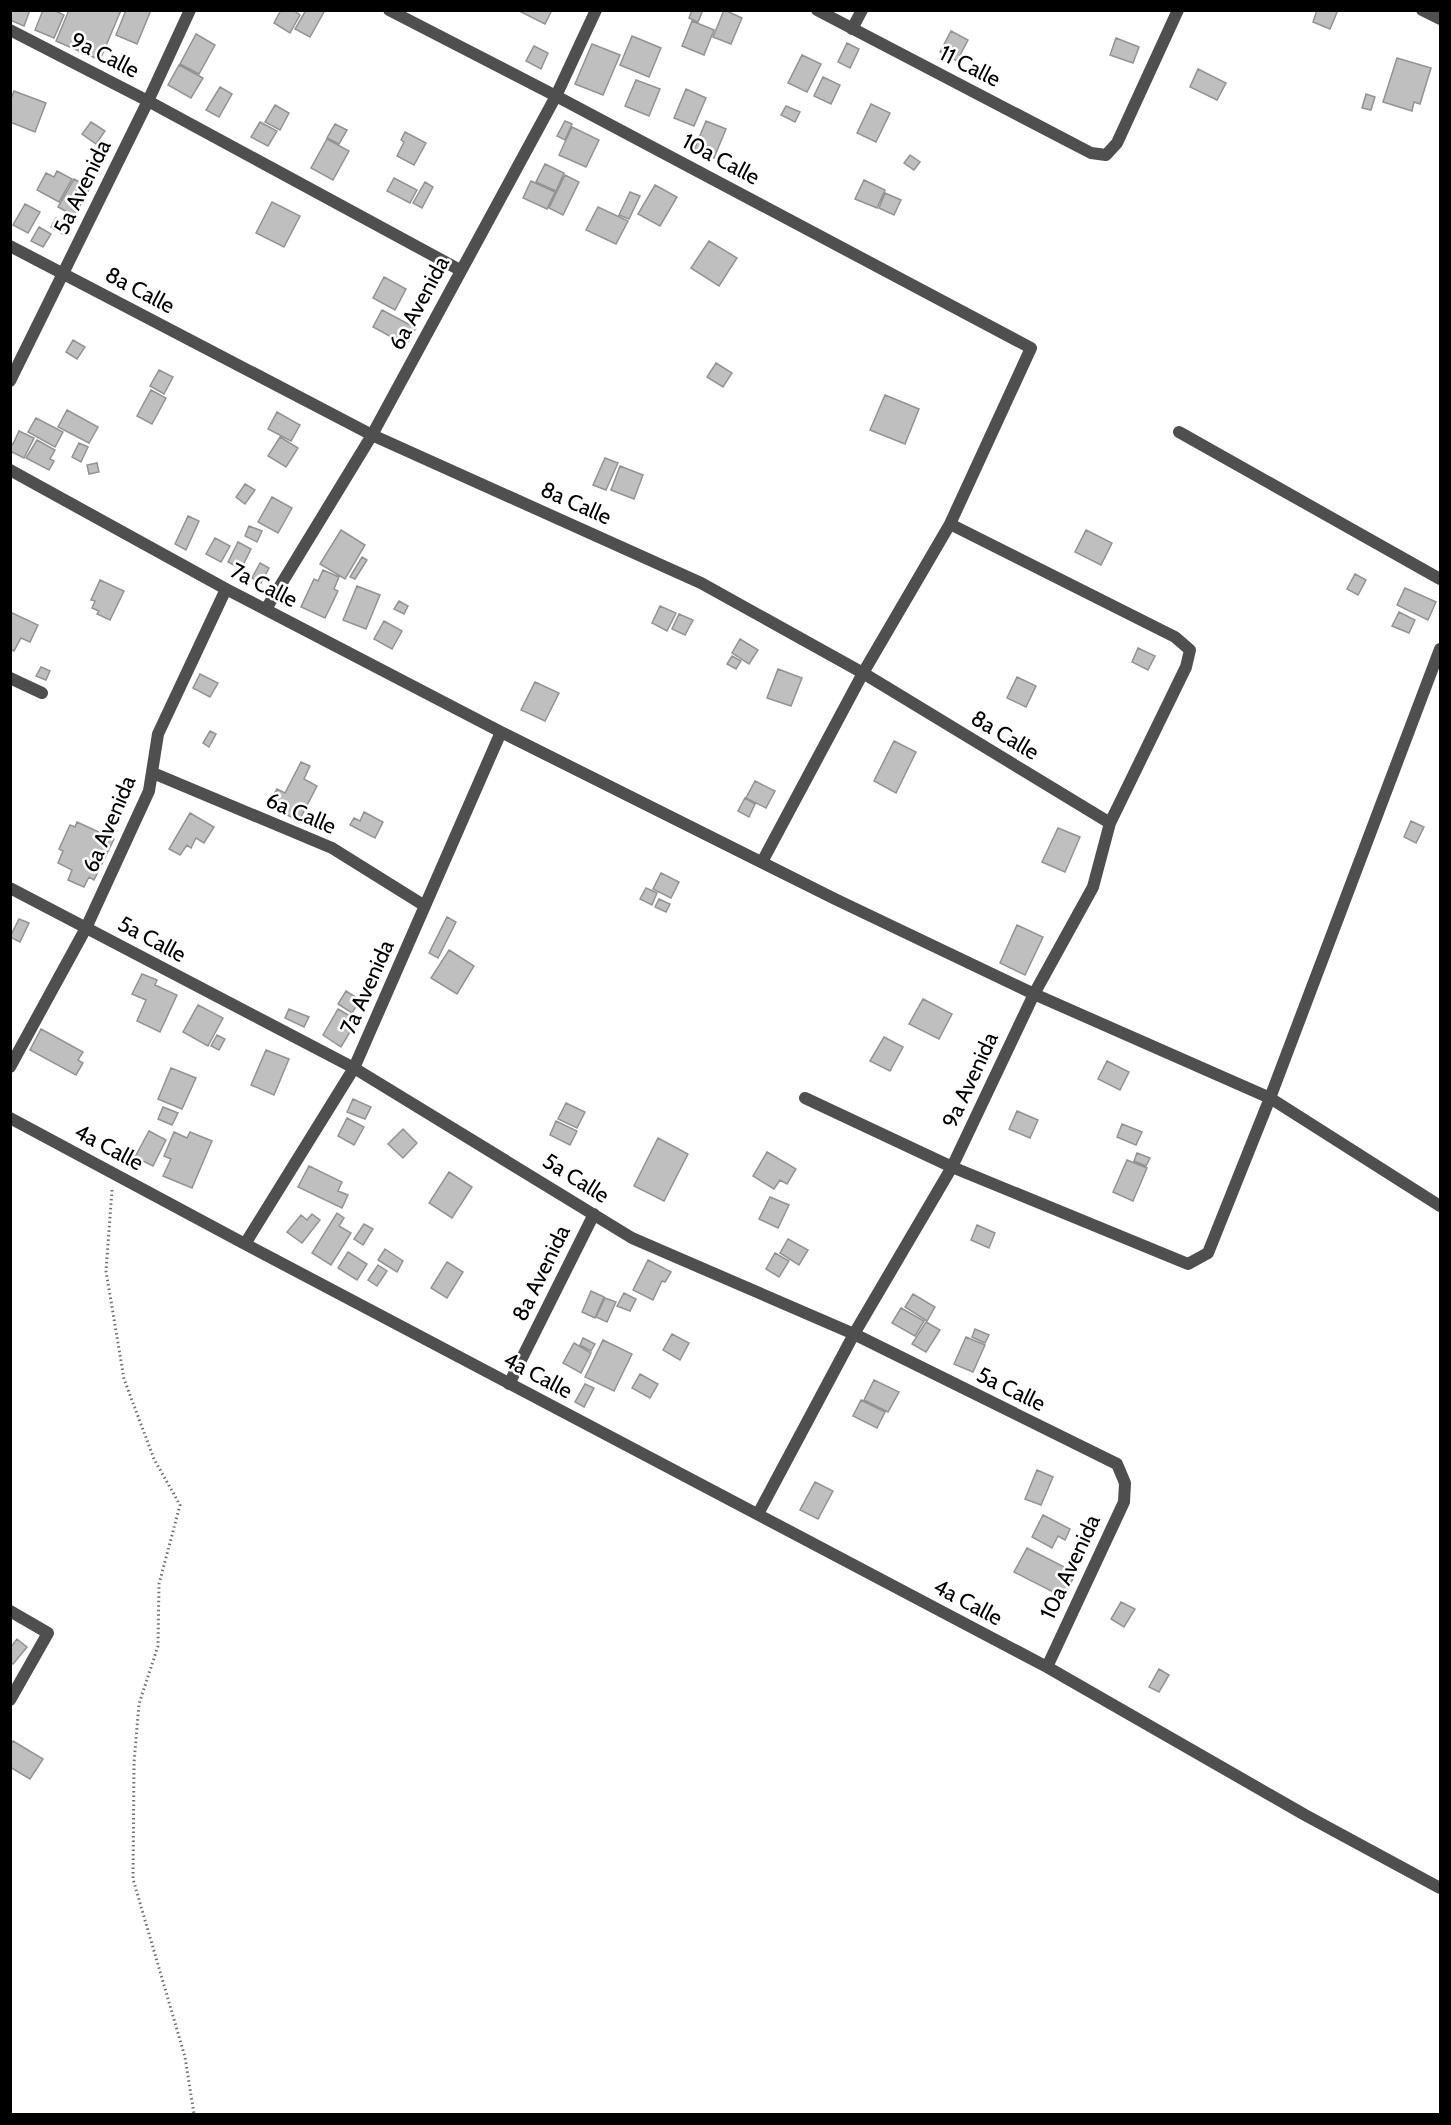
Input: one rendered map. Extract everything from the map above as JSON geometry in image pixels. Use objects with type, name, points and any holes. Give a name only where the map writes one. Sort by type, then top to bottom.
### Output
[{"type":"street","name":"5a Avenida","points":[[10,381],[148,101],[190,10]]},
{"type":"street","name":"10a Calle","points":[[389,10],[1031,348],[950,524]]},
{"type":"street","name":"6a Avenida","points":[[266,609],[372,435],[556,96],[596,10]]},
{"type":"street","name":"11 Calle","points":[[817,10],[1091,153],[1106,155],[1117,143],[1178,10]]},
{"type":"street","points":[[852,29],[862,10]]},
{"type":"street","points":[[1422,10],[1440,18]]},
{"type":"street","name":"9a Calle","points":[[10,30],[148,101],[460,270]]},
{"type":"street","name":"8a Calle","points":[[10,246],[372,435],[701,583],[863,673],[1110,823]]},
{"type":"street","points":[[1179,432],[1440,579]]},
{"type":"street","name":"7a Calle","points":[[10,470],[226,589],[501,732],[1034,994],[1270,1098],[1440,1206]]},
{"type":"street","points":[[762,862],[863,673],[950,524]]},
{"type":"street","name":"9a Avenida","points":[[758,1514],[854,1334],[952,1167],[1034,994],[1093,886],[1110,823],[1186,667],[1190,650],[1175,637],[950,524]]},
{"type":"street","name":"6a Avenida","points":[[10,1067],[86,928],[149,791],[158,734],[226,589]]},
{"type":"street","points":[[805,1098],[952,1167],[1188,1264],[1208,1253],[1270,1098],[1440,649]]},
{"type":"street","points":[[10,678],[42,693]]},
{"type":"street","name":"7a Avenida","points":[[245,1244],[354,1068],[501,732]]},
{"type":"street","name":"6a Calle","points":[[153,773],[332,848],[425,906]]},
{"type":"street","name":"5a Calle","points":[[10,888],[354,1068],[632,1238],[854,1334],[1117,1464],[1125,1483]]},
{"type":"street","name":"4a Calle","points":[[10,1118],[1047,1667],[1305,1815],[1440,1888]]},
{"type":"street","name":"8a Avenida","points":[[509,1384],[594,1214]]},
{"type":"street","name":"10a Avenida","points":[[1047,1667],[1124,1502],[1125,1483]]},
{"type":"street","points":[[10,1611],[48,1633],[10,1700]]},
{"type":"path","points":[[113,1173],[106,1271],[124,1378],[154,1459],[180,1505],[159,1584],[158,1646],[139,1704],[134,1762],[134,1879],[185,2057],[194,2115]]},
{"type":"building","points":[[10,10],[30,10],[24,26],[10,20]]},
{"type":"building","points":[[43,10],[54,10],[64,15],[54,38],[35,30]]},
{"type":"building","points":[[69,10],[121,10],[100,60],[56,41]]},
{"type":"building","points":[[126,10],[151,10],[137,44],[116,35]]},
{"type":"building","points":[[281,10],[293,10],[300,15],[290,33],[274,23]]},
{"type":"building","points":[[306,10],[325,10],[310,37],[295,29]]},
{"type":"building","points":[[522,10],[552,10],[545,24],[521,12]]},
{"type":"building","points":[[692,10],[703,10],[698,22],[689,18]]},
{"type":"building","points":[[724,10],[742,18],[731,44],[713,37]]},
{"type":"building","points":[[1317,10],[1338,10],[1330,29],[1313,22]]},
{"type":"building","points":[[692,21],[714,30],[704,55],[682,46]]},
{"type":"building","points":[[951,31],[968,40],[957,61],[940,52]]},
{"type":"building","points":[[196,34],[215,45],[199,74],[180,64]]},
{"type":"building","points":[[632,36],[661,48],[649,77],[620,65]]},
{"type":"building","points":[[1116,38],[1139,47],[1133,63],[1110,55]]},
{"type":"building","points":[[847,43],[859,49],[850,68],[838,62]]},
{"type":"building","points":[[592,44],[620,55],[603,95],[575,84]]},
{"type":"building","points":[[534,46],[548,53],[541,69],[526,61]]},
{"type":"building","points":[[802,55],[821,64],[807,92],[788,83]]},
{"type":"building","points":[[1397,58],[1431,68],[1420,104],[1414,102],[1412,111],[1383,102]]},
{"type":"building","points":[[179,65],[203,78],[191,98],[168,85]]},
{"type":"building","points":[[1198,69],[1226,83],[1217,100],[1190,87]]},
{"type":"building","points":[[823,77],[840,85],[831,104],[814,96]]},
{"type":"building","points":[[636,80],[660,89],[649,116],[625,106]]},
{"type":"building","points":[[220,87],[232,94],[219,117],[206,110]]},
{"type":"building","points":[[686,89],[706,98],[694,126],[674,118]]},
{"type":"building","points":[[14,91],[46,103],[35,132],[10,122],[10,101]]},
{"type":"building","points":[[1366,94],[1375,97],[1371,110],[1362,108]]},
{"type":"building","points":[[871,104],[890,113],[876,142],[857,133]]},
{"type":"building","points":[[275,105],[289,113],[280,130],[265,122]]},
{"type":"building","points":[[786,106],[800,112],[795,122],[781,115]]},
{"type":"building","points":[[565,121],[572,124],[565,140],[557,136]]},
{"type":"building","points":[[706,121],[726,129],[714,158],[694,150]]},
{"type":"building","points":[[91,122],[105,131],[96,144],[82,134]]},
{"type":"building","points":[[260,122],[277,131],[268,146],[251,137]]},
{"type":"building","points":[[335,124],[347,130],[339,144],[327,138]]},
{"type":"building","points":[[572,127],[599,140],[586,167],[559,155]]},
{"type":"building","points":[[405,132],[426,143],[414,165],[397,156],[404,142],[401,140]]},
{"type":"building","points":[[327,139],[349,151],[333,180],[311,168]]},
{"type":"building","points":[[910,155],[920,162],[914,170],[904,163]]},
{"type":"building","points":[[545,164],[564,173],[556,191],[536,182]]},
{"type":"building","points":[[57,171],[72,179],[59,202],[37,190],[46,173],[54,177]]},
{"type":"building","points":[[565,175],[579,182],[563,215],[549,208]]},
{"type":"building","points":[[394,178],[417,190],[410,203],[387,191]]},
{"type":"building","points":[[74,179],[90,188],[74,216],[58,207]]},
{"type":"building","points":[[864,180],[885,190],[877,208],[855,199]]},
{"type":"building","points":[[531,181],[555,192],[547,209],[523,198]]},
{"type":"building","points":[[425,182],[433,187],[422,208],[413,203]]},
{"type":"building","points":[[655,185],[677,197],[660,226],[638,214]]},
{"type":"building","points":[[630,192],[640,196],[629,219],[619,215]]},
{"type":"building","points":[[885,193],[901,200],[894,215],[879,208]]},
{"type":"building","points":[[272,202],[300,216],[284,247],[256,233]]},
{"type":"building","points":[[25,204],[40,212],[28,233],[13,225]]},
{"type":"building","points":[[598,207],[628,221],[616,244],[586,230]]},
{"type":"building","points":[[56,218],[71,227],[66,236],[51,227]]},
{"type":"building","points":[[39,227],[51,234],[43,247],[31,241]]},
{"type":"building","points":[[709,241],[737,258],[719,286],[691,268]]},
{"type":"building","points":[[384,277],[406,289],[395,310],[373,298]]},
{"type":"building","points":[[382,310],[416,328],[406,345],[373,327]]},
{"type":"building","points":[[73,340],[85,347],[77,359],[66,352]]},
{"type":"building","points":[[716,363],[732,373],[723,387],[707,377]]},
{"type":"building","points":[[159,370],[173,377],[164,394],[150,386]]},
{"type":"building","points":[[151,390],[166,398],[152,424],[137,416]]},
{"type":"building","points":[[885,395],[919,409],[905,444],[870,430]]},
{"type":"building","points":[[67,410],[98,427],[89,443],[58,427]]},
{"type":"building","points":[[277,412],[300,425],[291,441],[268,429]]},
{"type":"building","points":[[36,418],[63,432],[55,447],[28,432]]},
{"type":"building","points":[[19,431],[34,438],[24,458],[10,451],[10,443],[13,444]]},
{"type":"building","points":[[280,437],[298,448],[286,467],[268,456]]},
{"type":"building","points":[[37,440],[55,450],[50,459],[54,461],[49,470],[26,458]]},
{"type":"building","points":[[79,443],[88,447],[81,462],[72,457]]},
{"type":"building","points":[[605,458],[618,463],[606,490],[593,485]]},
{"type":"building","points":[[97,463],[99,472],[89,474],[87,465]]},
{"type":"building","points":[[620,466],[643,475],[634,499],[611,490]]},
{"type":"building","points":[[245,484],[255,490],[245,504],[236,497]]},
{"type":"building","points":[[272,497],[292,508],[278,533],[258,522]]},
{"type":"building","points":[[188,516],[199,521],[186,550],[175,544]]},
{"type":"building","points":[[249,526],[262,531],[257,542],[245,536]]},
{"type":"building","points":[[341,530],[365,545],[345,579],[320,564]]},
{"type":"building","points":[[1086,530],[1112,543],[1101,565],[1075,552]]},
{"type":"building","points":[[215,538],[230,546],[221,562],[206,554]]},
{"type":"building","points":[[238,542],[251,549],[241,569],[228,562]]},
{"type":"building","points":[[362,557],[367,560],[355,579],[350,577]]},
{"type":"building","points":[[260,563],[269,568],[261,583],[252,578]]},
{"type":"building","points":[[323,570],[339,577],[334,589],[338,591],[325,618],[301,607],[314,579],[318,581]]},
{"type":"building","points":[[1355,574],[1366,580],[1358,595],[1347,589]]},
{"type":"building","points":[[100,580],[124,591],[110,620],[97,614],[99,611],[92,608],[95,601],[91,600]]},
{"type":"building","points":[[357,586],[380,595],[366,629],[343,620]]},
{"type":"building","points":[[1405,588],[1436,602],[1428,620],[1397,605]]},
{"type":"building","points":[[399,601],[408,606],[404,614],[394,609]]},
{"type":"building","points":[[660,606],[676,613],[667,631],[652,623]]},
{"type":"building","points":[[10,612],[38,625],[30,642],[21,638],[14,651],[10,649]]},
{"type":"building","points":[[1399,612],[1415,620],[1409,633],[1392,626]]},
{"type":"building","points":[[679,614],[693,620],[685,635],[672,629]]},
{"type":"building","points":[[384,621],[402,631],[392,649],[374,639]]},
{"type":"building","points":[[740,639],[758,650],[749,664],[732,653]]},
{"type":"building","points":[[1138,648],[1155,656],[1148,670],[1132,662]]},
{"type":"building","points":[[732,656],[741,661],[736,669],[727,664]]},
{"type":"building","points":[[41,667],[50,671],[46,680],[36,676]]},
{"type":"building","points":[[778,669],[802,678],[791,706],[767,698]]},
{"type":"building","points":[[200,674],[218,683],[210,697],[193,688]]},
{"type":"building","points":[[1017,677],[1036,686],[1026,707],[1007,698]]},
{"type":"building","points":[[535,682],[559,693],[545,721],[521,710]]},
{"type":"building","points":[[210,731],[216,734],[209,747],[203,743]]},
{"type":"building","points":[[894,741],[916,752],[896,793],[874,781]]},
{"type":"building","points":[[301,762],[310,766],[304,779],[317,786],[299,821],[277,810],[280,804],[271,799],[277,789],[285,793]]},
{"type":"building","points":[[755,781],[775,791],[766,808],[746,798]]},
{"type":"building","points":[[745,798],[755,804],[749,817],[738,811]]},
{"type":"building","points":[[364,812],[383,822],[375,838],[350,825],[354,818],[360,821]]},
{"type":"building","points":[[190,813],[214,827],[204,843],[196,838],[191,848],[187,845],[180,855],[169,849]]},
{"type":"building","points":[[1411,821],[1424,827],[1416,843],[1404,837]]},
{"type":"building","points":[[77,822],[114,839],[94,880],[89,877],[84,887],[68,880],[72,870],[58,863],[63,851],[59,849],[70,825],[75,827]]},
{"type":"building","points":[[1058,828],[1080,837],[1065,872],[1042,862]]},
{"type":"building","points":[[661,873],[679,882],[671,898],[653,889]]},
{"type":"building","points":[[646,888],[657,893],[652,905],[640,899]]},
{"type":"building","points":[[659,899],[670,904],[666,912],[655,907]]},
{"type":"building","points":[[447,917],[456,922],[438,958],[429,953]]},
{"type":"building","points":[[19,919],[29,923],[20,942],[10,937]]},
{"type":"building","points":[[1017,925],[1043,937],[1025,975],[1000,963]]},
{"type":"building","points":[[449,950],[474,966],[457,994],[431,978]]},
{"type":"building","points":[[142,974],[157,980],[155,985],[177,995],[160,1032],[137,1021],[146,1000],[132,994]]},
{"type":"building","points":[[346,991],[360,1000],[352,1013],[338,1004]]},
{"type":"building","points":[[923,999],[952,1014],[939,1039],[909,1024]]},
{"type":"building","points":[[198,1005],[223,1018],[208,1046],[183,1032]]},
{"type":"building","points":[[289,1009],[309,1017],[304,1027],[285,1018]]},
{"type":"building","points":[[338,1009],[357,1020],[341,1047],[323,1035]]},
{"type":"building","points":[[41,1029],[83,1052],[78,1060],[83,1063],[76,1075],[30,1050]]},
{"type":"building","points":[[217,1035],[225,1039],[219,1050],[211,1046]]},
{"type":"building","points":[[884,1037],[903,1047],[890,1071],[870,1061]]},
{"type":"building","points":[[266,1050],[289,1059],[274,1095],[251,1085]]},
{"type":"building","points":[[1107,1061],[1129,1072],[1120,1090],[1098,1079]]},
{"type":"building","points":[[171,1068],[196,1078],[182,1109],[158,1099]]},
{"type":"building","points":[[353,1099],[371,1107],[365,1119],[347,1112]]},
{"type":"building","points":[[566,1103],[585,1112],[577,1128],[558,1119]]},
{"type":"building","points":[[163,1107],[178,1113],[172,1125],[158,1119]]},
{"type":"building","points":[[1017,1111],[1038,1120],[1030,1138],[1009,1129]]},
{"type":"building","points":[[347,1118],[364,1127],[354,1145],[338,1136]]},
{"type":"building","points":[[556,1121],[577,1131],[570,1145],[550,1135]]},
{"type":"building","points":[[1122,1124],[1142,1132],[1136,1145],[1117,1137]]},
{"type":"building","points":[[403,1129],[417,1143],[403,1158],[388,1144]]},
{"type":"building","points":[[149,1131],[166,1140],[153,1166],[135,1157]]},
{"type":"building","points":[[174,1132],[187,1138],[190,1132],[212,1141],[192,1188],[163,1176],[171,1159],[164,1156]]},
{"type":"building","points":[[658,1138],[688,1154],[664,1201],[634,1186]]},
{"type":"building","points":[[767,1152],[796,1169],[787,1184],[780,1180],[774,1189],[753,1176]]},
{"type":"building","points":[[1137,1153],[1150,1158],[1146,1166],[1134,1161]]},
{"type":"building","points":[[1127,1160],[1147,1168],[1133,1201],[1113,1192]]},
{"type":"building","points":[[309,1166],[342,1182],[338,1191],[348,1195],[342,1208],[298,1187]]},
{"type":"building","points":[[449,1172],[472,1187],[452,1218],[429,1203]]},
{"type":"building","points":[[770,1197],[789,1205],[778,1228],[759,1219]]},
{"type":"building","points":[[337,1213],[344,1218],[339,1226],[351,1233],[331,1265],[312,1253]]},
{"type":"building","points":[[312,1214],[320,1220],[302,1243],[287,1232],[301,1215],[307,1220]]},
{"type":"building","points":[[364,1224],[373,1229],[363,1245],[354,1239]]},
{"type":"building","points":[[977,1225],[995,1233],[989,1248],[971,1240]]},
{"type":"building","points":[[788,1239],[808,1250],[799,1265],[780,1253]]},
{"type":"building","points":[[385,1249],[403,1261],[397,1272],[378,1260]]},
{"type":"building","points":[[348,1252],[367,1264],[357,1280],[338,1268]]},
{"type":"building","points":[[775,1253],[789,1261],[779,1277],[766,1269]]},
{"type":"building","points":[[648,1260],[671,1272],[665,1282],[662,1281],[653,1300],[633,1290]]},
{"type":"building","points":[[447,1262],[463,1272],[447,1298],[431,1288]]},
{"type":"building","points":[[378,1265],[387,1271],[377,1286],[368,1280]]},
{"type":"building","points":[[591,1291],[604,1297],[595,1318],[582,1312]]},
{"type":"building","points":[[624,1293],[636,1299],[630,1311],[617,1306]]},
{"type":"building","points":[[913,1294],[935,1307],[927,1321],[905,1307]]},
{"type":"building","points":[[605,1298],[616,1302],[607,1322],[596,1317]]},
{"type":"building","points":[[901,1308],[924,1321],[915,1336],[892,1323]]},
{"type":"building","points":[[926,1322],[940,1330],[926,1352],[912,1344]]},
{"type":"building","points":[[975,1329],[989,1335],[985,1343],[972,1337]]},
{"type":"building","points":[[672,1334],[689,1343],[680,1360],[663,1350]]},
{"type":"building","points":[[966,1337],[985,1345],[973,1372],[954,1364]]},
{"type":"building","points":[[583,1338],[595,1344],[591,1351],[580,1345]]},
{"type":"building","points":[[603,1340],[632,1354],[614,1391],[585,1377]]},
{"type":"building","points":[[574,1343],[591,1353],[581,1373],[563,1363]]},
{"type":"building","points":[[640,1374],[658,1384],[650,1398],[632,1388]]},
{"type":"building","points":[[874,1380],[899,1392],[888,1412],[864,1400]]},
{"type":"building","points":[[585,1384],[594,1388],[584,1407],[575,1402]]},
{"type":"building","points":[[861,1400],[885,1412],[877,1428],[853,1416]]},
{"type":"building","points":[[1037,1470],[1053,1477],[1041,1505],[1025,1499]]},
{"type":"building","points":[[815,1482],[833,1491],[818,1519],[800,1510]]},
{"type":"building","points":[[1043,1515],[1070,1529],[1065,1540],[1058,1536],[1052,1548],[1032,1537]]},
{"type":"building","points":[[1027,1548],[1076,1573],[1063,1597],[1014,1572]]},
{"type":"building","points":[[1121,1602],[1135,1609],[1124,1627],[1111,1619]]},
{"type":"building","points":[[17,1639],[27,1647],[13,1664],[10,1662],[10,1648]]},
{"type":"building","points":[[1159,1669],[1169,1675],[1159,1692],[1149,1687]]},
{"type":"building","points":[[13,1741],[43,1759],[30,1779],[10,1767],[10,1745]]}]
